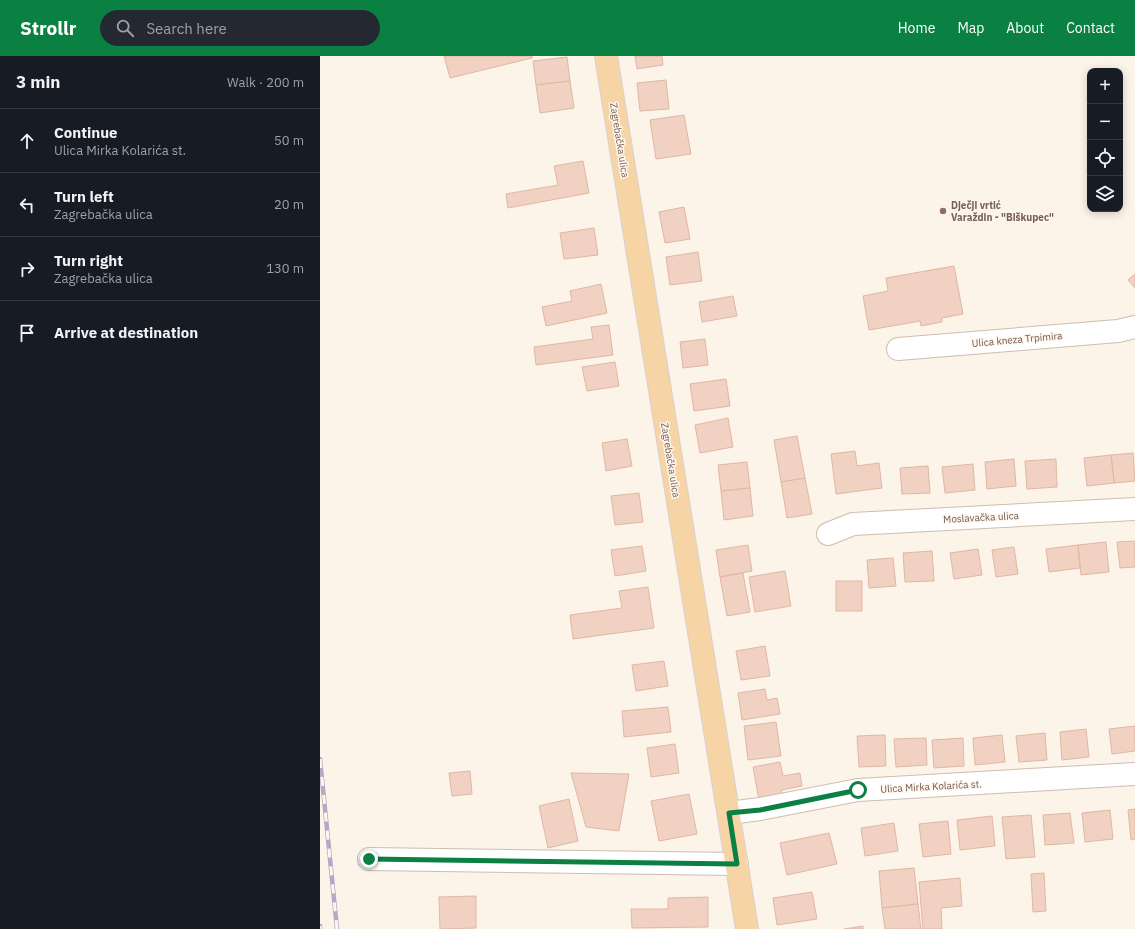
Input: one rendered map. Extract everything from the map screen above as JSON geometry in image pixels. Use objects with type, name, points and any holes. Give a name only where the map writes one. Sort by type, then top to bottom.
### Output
[{"type":"main road","name":"Zagrebačka ulica","points":[[606,56],[747,929]]},
{"type":"street","name":"Ulica kneza Trpimira","points":[[898,349],[1118,331],[1135,327]]},
{"type":"street","name":"Moslavačka ulica","points":[[828,534],[853,524],[1135,509]]},
{"type":"street","name":"Ulica Mirka Kolarića st.","points":[[729,813],[760,810],[858,790],[1135,774]]},
{"type":"street","points":[[369,859],[737,864]]},
{"type":"building","points":[[444,56],[532,56],[532,58],[450,78]]},
{"type":"building","points":[[635,56],[662,56],[663,65],[637,69]]},
{"type":"building","points":[[567,57],[570,81],[536,85],[533,61]]},
{"type":"building","points":[[666,80],[669,109],[640,111],[637,83]]},
{"type":"building","points":[[570,81],[574,108],[540,113],[536,85]]},
{"type":"building","points":[[684,115],[691,154],[656,159],[650,120]]},
{"type":"building","points":[[583,161],[589,193],[508,208],[506,194],[558,185],[554,166]]},
{"type":"building","points":[[684,207],[690,239],[665,243],[659,212]]},
{"type":"building","points":[[594,228],[598,255],[564,259],[560,233]]},
{"type":"building","points":[[698,252],[702,281],[670,285],[666,257]]},
{"type":"building","points":[[954,266],[963,314],[942,318],[942,322],[921,326],[920,321],[869,330],[863,296],[888,291],[886,278]]},
{"type":"building","points":[[1135,274],[1135,288],[1128,280]]},
{"type":"building","points":[[601,284],[607,313],[546,326],[542,307],[572,301],[570,291]]},
{"type":"building","points":[[733,296],[737,316],[702,322],[699,302]]},
{"type":"building","points":[[609,325],[613,355],[536,365],[534,347],[593,339],[591,327]]},
{"type":"building","points":[[705,339],[708,365],[683,368],[680,342]]},
{"type":"building","points":[[615,362],[619,386],[587,391],[582,367]]},
{"type":"building","points":[[726,379],[730,406],[694,411],[690,384]]},
{"type":"building","points":[[728,418],[733,447],[700,453],[695,425]]},
{"type":"building","points":[[797,436],[805,478],[781,482],[774,440]]},
{"type":"building","points":[[627,439],[632,466],[606,471],[602,443]]},
{"type":"building","points":[[855,451],[857,466],[879,463],[882,488],[836,494],[831,454]]},
{"type":"building","points":[[1133,453],[1135,481],[1114,483],[1111,455]]},
{"type":"building","points":[[1111,455],[1114,483],[1087,486],[1084,458]]},
{"type":"building","points":[[1014,459],[1016,486],[987,489],[985,462]]},
{"type":"building","points":[[1056,459],[1057,487],[1027,489],[1025,461]]},
{"type":"building","points":[[747,462],[750,488],[721,491],[718,465]]},
{"type":"building","points":[[973,464],[975,490],[945,493],[942,467]]},
{"type":"building","points":[[928,466],[930,493],[902,494],[900,468]]},
{"type":"building","points":[[805,478],[812,514],[787,518],[781,482]]},
{"type":"building","points":[[750,488],[753,516],[724,520],[721,491]]},
{"type":"building","points":[[639,493],[643,522],[615,525],[611,496]]},
{"type":"building","points":[[1135,541],[1135,567],[1120,568],[1117,542]]},
{"type":"building","points":[[1106,542],[1109,572],[1081,575],[1078,545]]},
{"type":"building","points":[[748,545],[752,571],[720,577],[716,550]]},
{"type":"building","points":[[1078,545],[1080,568],[1049,572],[1046,549]]},
{"type":"building","points":[[642,546],[646,571],[615,576],[611,550]]},
{"type":"building","points":[[1014,547],[1018,574],[996,577],[992,550]]},
{"type":"building","points":[[978,549],[982,575],[954,579],[950,553]]},
{"type":"building","points":[[932,551],[934,581],[905,582],[903,553]]},
{"type":"building","points":[[893,558],[896,586],[869,588],[867,560]]},
{"type":"building","points":[[785,571],[791,606],[755,612],[749,577]]},
{"type":"building","points":[[743,573],[750,612],[727,616],[720,577]]},
{"type":"building","points":[[836,581],[862,581],[862,611],[836,611]]},
{"type":"building","points":[[648,587],[654,628],[573,639],[570,615],[622,608],[619,591]]},
{"type":"building","points":[[765,646],[770,676],[741,680],[736,651]]},
{"type":"building","points":[[664,661],[668,686],[636,691],[632,665]]},
{"type":"building","points":[[765,689],[767,700],[777,698],[780,714],[742,720],[738,693]]},
{"type":"building","points":[[668,707],[671,732],[624,737],[622,711]]},
{"type":"building","points":[[776,722],[781,756],[748,760],[744,726]]},
{"type":"building","points":[[1135,726],[1135,751],[1112,754],[1109,729]]},
{"type":"building","points":[[1086,729],[1089,757],[1062,760],[1060,732]]},
{"type":"building","points":[[1045,733],[1047,760],[1019,762],[1016,736]]},
{"type":"building","points":[[885,735],[886,766],[859,767],[857,736]]},
{"type":"building","points":[[1002,735],[1005,762],[975,765],[973,738]]},
{"type":"building","points":[[926,738],[927,765],[896,767],[894,739]]},
{"type":"building","points":[[963,738],[964,766],[934,768],[932,740]]},
{"type":"building","points":[[675,744],[679,773],[651,777],[647,748]]},
{"type":"building","points":[[780,762],[783,776],[800,773],[802,786],[781,790],[783,796],[759,800],[753,767]]},
{"type":"building","points":[[470,771],[472,794],[452,796],[449,773]]},
{"type":"building","points":[[571,773],[629,774],[619,831],[586,827]]},
{"type":"building","points":[[689,794],[697,834],[659,841],[651,801]]},
{"type":"building","points":[[569,799],[578,841],[548,848],[539,806]]},
{"type":"building","points":[[1135,809],[1135,839],[1131,840],[1128,810]]},
{"type":"building","points":[[1110,810],[1113,839],[1085,842],[1082,813]]},
{"type":"building","points":[[1070,813],[1074,843],[1045,845],[1043,815]]},
{"type":"building","points":[[1031,815],[1035,857],[1006,859],[1002,817]]},
{"type":"building","points":[[992,816],[995,846],[960,850],[957,820]]},
{"type":"building","points":[[948,821],[951,854],[923,857],[919,824]]},
{"type":"building","points":[[894,823],[898,851],[865,856],[861,828]]},
{"type":"building","points":[[829,833],[837,864],[787,875],[780,843]]},
{"type":"building","points":[[914,868],[918,904],[882,908],[879,871]]},
{"type":"building","points":[[1044,873],[1046,911],[1033,912],[1031,874]]},
{"type":"building","points":[[960,878],[962,906],[941,908],[942,929],[923,929],[919,882]]},
{"type":"building","points":[[812,892],[817,919],[777,925],[773,898]]},
{"type":"building","points":[[476,896],[476,928],[440,929],[439,897]]},
{"type":"building","points":[[708,897],[708,927],[632,928],[631,909],[668,909],[668,898]]},
{"type":"building","points":[[918,904],[921,929],[885,929],[882,908]]},
{"type":"building","points":[[863,926],[863,929],[844,929]]},
{"type":"railway","points":[[320,759],[337,929]]},
{"type":"place","name":"Dječji vrtić Varaždin - \"Biškupec\"","points":[[943,211]]},
{"type":"route","points":[[369,859],[737,864],[729,813],[760,810],[858,790]]}]
